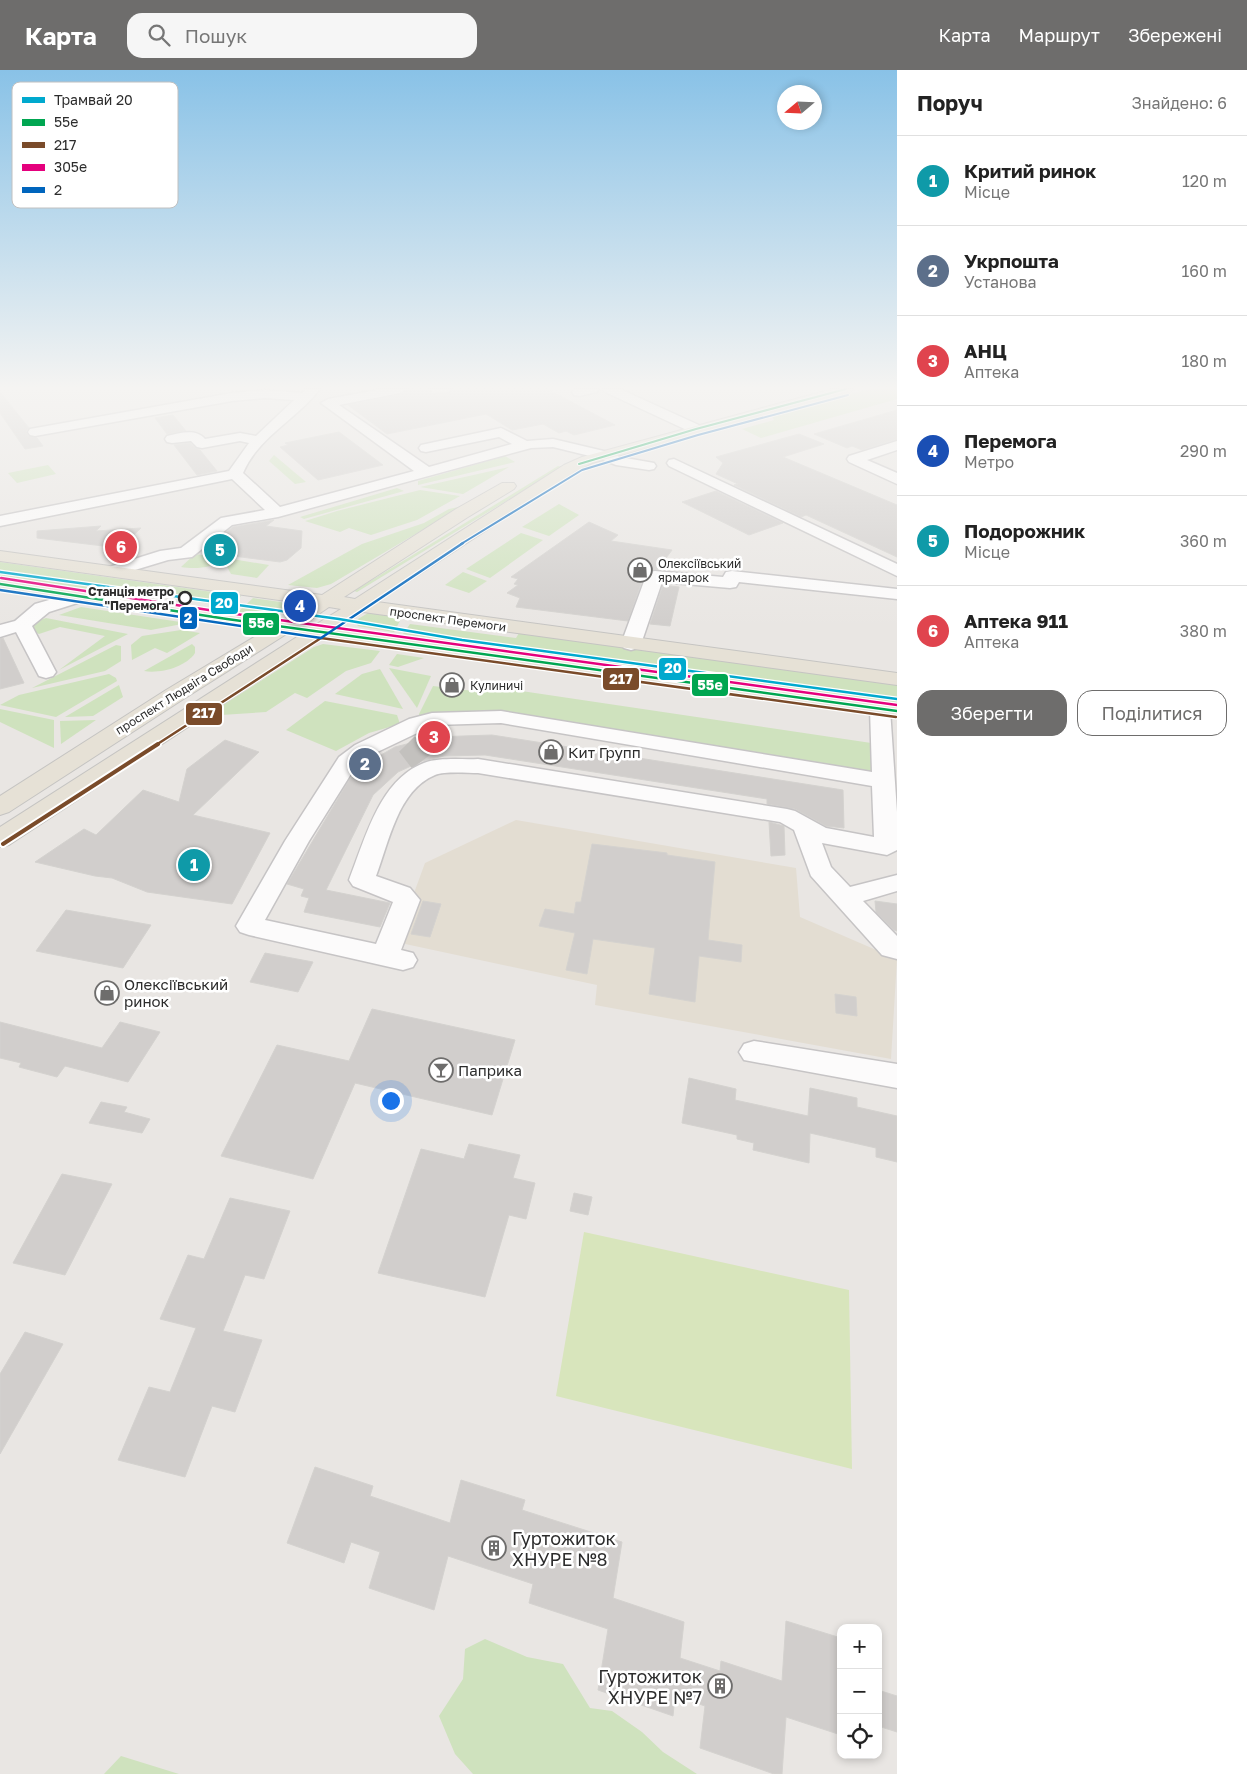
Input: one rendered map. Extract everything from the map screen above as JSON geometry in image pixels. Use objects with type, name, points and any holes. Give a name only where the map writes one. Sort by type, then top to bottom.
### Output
[{"type":"main road","name":"проспект Людвіга Свободи","points":[[0,839],[320,632],[560,469]]},
{"type":"main road","name":"проспект Людвіга Свободи","points":[[0,807],[462,513],[522,478]]},
{"type":"main road","name":"проспект Перемоги","points":[[0,556],[897,679]]},
{"type":"main road","points":[[405,575],[398,593],[401,598],[415,604],[536,622],[605,640]]},
{"type":"main road","name":"проспект Перемоги","points":[[0,584],[84,595],[320,632],[888,710]]},
{"type":"main road","points":[[84,595],[92,602],[229,626],[237,638],[236,645],[194,682]]},
{"type":"street","points":[[236,469],[235,474],[247,495],[276,512]]},
{"type":"street","points":[[421,469],[426,472]]},
{"type":"street","points":[[115,571],[166,555],[186,552],[227,521],[272,514],[438,469]]},
{"type":"street","points":[[685,469],[897,571]]},
{"type":"street","points":[[873,469],[897,479]]},
{"type":"street","points":[[0,521],[235,474]]},
{"type":"street","points":[[631,644],[654,576],[730,584],[732,576],[897,594]]},
{"type":"street","points":[[0,631],[22,625],[42,608],[84,595]]},
{"type":"street","points":[[22,625],[46,672]]},
{"type":"street","points":[[882,782],[501,717],[432,719],[405,737],[363,750],[347,762],[297,841],[249,926],[394,958],[407,900],[402,894],[362,880],[390,807],[408,783],[427,765],[478,766],[787,816],[819,835],[892,848],[882,782],[888,710]]},
{"type":"street","points":[[804,826],[820,870],[892,948],[897,949]]},
{"type":"street","points":[[846,897],[897,882]]},
{"type":"street","points":[[754,1052],[897,1076]]},
{"type":"shaded area","points":[[516,820],[796,868],[800,917],[897,959],[891,1059],[595,1005],[597,985],[396,942],[425,863]]},
{"type":"green space","points":[[30,469],[51,469],[56,474],[17,483],[8,473]]},
{"type":"green space","points":[[278,469],[290,469],[306,482],[295,484]]},
{"type":"green space","points":[[461,469],[488,469],[418,485],[418,481]]},
{"type":"green space","points":[[502,469],[506,469],[463,494],[420,487]]},
{"type":"green space","points":[[554,469],[560,469],[357,592],[354,591]]},
{"type":"green space","points":[[397,488],[404,491],[304,519],[300,517]]},
{"type":"green space","points":[[420,490],[460,496],[417,520],[371,535],[349,528],[340,532],[305,521],[337,511]]},
{"type":"green space","points":[[559,504],[579,515],[549,536],[522,527]]},
{"type":"green space","points":[[463,506],[331,584],[317,588],[288,585],[362,544],[424,523],[449,509]]},
{"type":"green space","points":[[521,533],[543,540],[490,578],[466,569]]},
{"type":"green space","points":[[195,554],[222,558],[208,566],[197,568],[181,567]]},
{"type":"green space","points":[[232,559],[269,565],[257,578],[231,574],[226,565]]},
{"type":"green space","points":[[0,562],[241,596],[232,607],[125,591],[121,595],[0,578]]},
{"type":"green space","points":[[463,572],[487,581],[469,593],[445,585]]},
{"type":"green space","points":[[253,598],[281,602],[287,606],[277,614],[264,616],[238,612]]},
{"type":"green space","points":[[81,607],[187,623],[151,630],[59,615]]},
{"type":"green space","points":[[368,613],[402,617],[394,632],[358,626],[356,623],[358,619]]},
{"type":"green space","points":[[46,618],[128,634],[59,670],[105,636],[60,627],[39,634],[30,629],[32,623]]},
{"type":"green space","points":[[410,624],[516,638],[519,633],[897,684],[897,703],[403,634]]},
{"type":"green space","points":[[181,630],[200,633],[167,653],[155,648],[132,660],[131,645],[142,636]]},
{"type":"green space","points":[[192,644],[195,647],[195,653],[179,666],[165,670],[144,671]]},
{"type":"green space","points":[[323,644],[380,651],[371,663],[346,671],[307,698],[295,693],[266,712],[206,716],[314,647]]},
{"type":"green space","points":[[116,645],[121,646],[121,661],[105,671],[32,688]]},
{"type":"green space","points":[[397,654],[424,658],[398,667],[389,665]]},
{"type":"green space","points":[[389,668],[431,676],[417,708]]},
{"type":"green space","points":[[380,669],[403,709],[335,694],[362,674]]},
{"type":"green space","points":[[109,674],[116,678],[117,681],[56,717],[0,705],[19,695]]},
{"type":"green space","points":[[119,685],[123,697],[93,716],[65,717]]},
{"type":"green space","points":[[433,686],[482,692],[488,686],[878,744],[878,777],[482,712],[465,712],[419,719],[419,714]]},
{"type":"green space","points":[[325,701],[397,715],[400,724],[369,733],[336,751],[286,730]]},
{"type":"green space","points":[[0,709],[54,720],[54,748],[0,722]]},
{"type":"green space","points":[[96,720],[61,744],[60,721]]},
{"type":"green space","points":[[584,1232],[849,1290],[852,1469],[556,1396]]},
{"type":"green space","points":[[485,1639],[527,1657],[563,1664],[590,1708],[612,1711],[642,1732],[663,1752],[697,1774],[473,1774],[455,1754],[439,1716],[463,1679],[465,1649]]},
{"type":"green space","points":[[121,1756],[179,1774],[104,1774]]},
{"type":"building","points":[[192,469],[215,469],[217,471],[197,475]]},
{"type":"building","points":[[305,469],[368,469],[318,480]]},
{"type":"building","points":[[719,469],[810,469],[897,505],[897,557],[806,515],[801,517],[734,485],[738,484],[716,474]]},
{"type":"building","points":[[716,491],[783,523],[749,535],[682,502]]},
{"type":"building","points":[[274,520],[266,526],[302,531],[301,548],[287,560],[280,562],[202,552],[233,527]]},
{"type":"building","points":[[589,522],[618,535],[611,541],[672,550],[658,569],[649,570],[644,575],[628,621],[516,607],[520,598],[507,593],[518,585],[514,584],[518,579],[511,577]]},
{"type":"building","points":[[101,526],[96,531],[141,528],[120,548],[37,538],[37,531]]},
{"type":"building","points":[[663,585],[679,587],[670,626],[650,624]]},
{"type":"building","points":[[3,638],[24,683],[0,689],[0,639]]},
{"type":"building","points":[[492,735],[843,790],[844,828],[826,826],[795,809],[767,804],[767,799],[485,755],[444,756],[422,761],[398,772],[373,795],[326,890],[390,903],[380,927],[304,912],[309,898],[301,896],[304,889],[287,884],[349,780],[365,764],[395,747],[434,737]]},
{"type":"building","points":[[225,740],[259,752],[193,815],[270,833],[232,904],[147,892],[112,878],[95,876],[35,862],[84,829],[96,835],[143,790],[179,802],[187,769]]},
{"type":"building","points":[[769,822],[784,826],[785,855],[771,856]]},
{"type":"building","points":[[592,844],[667,853],[667,855],[715,862],[708,940],[742,945],[741,962],[699,956],[695,1002],[649,994],[655,948],[593,939],[587,974],[566,970],[575,933],[539,926],[545,909],[574,914],[576,902],[581,902]]},
{"type":"building","points":[[423,901],[441,904],[430,937],[411,934]]},
{"type":"building","points":[[875,901],[897,904],[897,931],[876,912]]},
{"type":"building","points":[[66,910],[151,925],[123,968],[36,951]]},
{"type":"building","points":[[265,953],[313,962],[298,992],[250,982]]},
{"type":"building","points":[[835,994],[856,997],[857,1016],[836,1013]]},
{"type":"building","points":[[372,1009],[515,1040],[492,1115],[355,1083],[313,1179],[221,1156],[277,1045],[349,1061]]},
{"type":"building","points":[[0,1022],[102,1048],[120,1022],[160,1032],[128,1082],[65,1066],[57,1077],[19,1067],[21,1063],[0,1058]]},
{"type":"building","points":[[689,1078],[736,1089],[735,1100],[808,1116],[810,1088],[857,1098],[857,1107],[897,1116],[897,1162],[876,1157],[876,1148],[810,1133],[809,1163],[753,1150],[754,1143],[737,1139],[737,1135],[682,1123]]},
{"type":"building","points":[[101,1102],[127,1107],[124,1112],[150,1119],[142,1133],[89,1123]]},
{"type":"building","points":[[469,1144],[520,1155],[513,1178],[535,1183],[526,1219],[509,1215],[485,1297],[378,1273],[421,1149],[464,1159]]},
{"type":"building","points":[[62,1174],[112,1184],[65,1275],[13,1263]]},
{"type":"building","points":[[574,1193],[592,1197],[588,1215],[570,1211]]},
{"type":"building","points":[[230,1198],[290,1211],[264,1279],[245,1275],[223,1331],[262,1340],[235,1412],[212,1406],[185,1477],[118,1460],[149,1387],[170,1392],[196,1328],[160,1319],[188,1255],[204,1259]]},
{"type":"building","points":[[25,1332],[63,1344],[0,1454],[0,1374]]},
{"type":"building","points":[[315,1467],[373,1486],[370,1496],[450,1523],[461,1480],[525,1500],[522,1510],[622,1542],[613,1598],[684,1622],[680,1658],[720,1671],[721,1661],[782,1681],[786,1621],[837,1637],[837,1734],[786,1717],[782,1774],[774,1774],[700,1748],[705,1706],[675,1696],[673,1716],[598,1690],[608,1629],[529,1603],[533,1584],[448,1556],[434,1610],[369,1588],[380,1552],[351,1542],[344,1563],[287,1543]]},
{"type":"building","points":[[882,1691],[897,1696],[897,1732],[882,1727]]},
{"type":"tunnel","points":[[409,744],[422,761]]},
{"type":"tram line","name":"20","points":[[0,572],[339,619],[462,640],[897,699]]},
{"type":"transit line","name":"2","points":[[0,590],[321,638],[493,523],[587,469]]},
{"type":"transit line","name":"305e","points":[[1,578],[228,613],[897,705]]},
{"type":"transit line","name":"55е","points":[[0,584],[227,619],[897,711]]},
{"type":"transit line","name":"217","points":[[3,844],[321,638],[896,717]]},
{"type":"place","name":"Аптека 911","points":[[121,547]]},
{"type":"place","name":"Подорожник","points":[[220,550]]},
{"type":"place","name":"Олексіївський ярмарок","points":[[640,570]]},
{"type":"place","name":"Станція метро \"Перемога\"","points":[[185,598]]},
{"type":"place","name":"Перемога","points":[[300,606]]},
{"type":"place","name":"Кулиничі","points":[[452,685]]},
{"type":"place","name":"АНЦ","points":[[434,737]]},
{"type":"place","name":"Кит Групп","points":[[551,752]]},
{"type":"place","name":"Укрпошта","points":[[365,764]]},
{"type":"place","name":"Критий ринок","points":[[194,865]]},
{"type":"place","name":"Олексіївський ринок","points":[[107,993]]},
{"type":"place","name":"Паприка","points":[[441,1070]]},
{"type":"place","name":"Гуртожиток ХНУРЕ №8","points":[[494,1548]]},
{"type":"place","name":"Гуртожиток ХНУРЕ №7","points":[[720,1686]]}]
